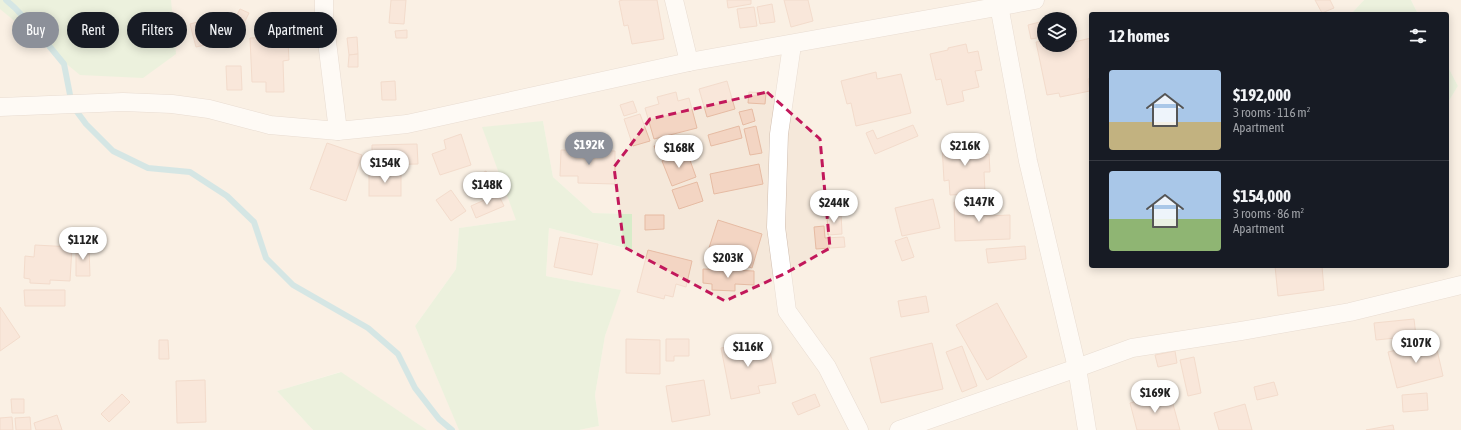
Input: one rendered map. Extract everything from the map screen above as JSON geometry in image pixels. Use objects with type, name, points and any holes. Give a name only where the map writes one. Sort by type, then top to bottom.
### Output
[{"type":"street","points":[[324,0],[324,17],[338,131]]},
{"type":"street","points":[[674,0],[689,62]]},
{"type":"street","points":[[0,107],[124,102],[172,104],[209,109],[270,125],[338,131],[407,124],[689,62],[792,45],[998,4],[1035,0]]},
{"type":"street","points":[[998,4],[1028,161],[1077,368],[1087,430]]},
{"type":"street","points":[[792,45],[779,134],[776,227],[787,311],[827,367],[858,430]]},
{"type":"street","points":[[899,430],[1132,348],[1350,312],[1461,285]]},
{"type":"highlighted area","points":[[767,92],[820,139],[830,248],[786,273],[725,301],[624,247],[614,167],[650,119]]},
{"type":"shaded area","points":[[0,0],[1364,0],[1353,12],[1089,12],[1089,268],[1449,268],[1449,101],[1458,86],[1449,69],[1449,12],[1417,12],[1411,0],[1461,0],[1461,430],[579,430],[599,426],[595,395],[605,336],[620,290],[546,276],[549,228],[631,250],[632,214],[593,213],[553,177],[543,121],[516,220],[459,228],[456,269],[415,326],[459,429],[461,430],[427,430],[340,372],[277,391],[313,430],[0,430]]},
{"type":"green space","points":[[0,0],[171,0],[172,12],[127,12],[127,48],[175,48],[176,54],[143,78],[80,75],[47,48],[59,48],[59,12],[12,12],[12,19],[0,9]]},
{"type":"green space","points":[[1364,0],[1411,0],[1417,12],[1353,12]]},
{"type":"green space","points":[[1449,69],[1458,86],[1449,101]]},
{"type":"green space","points":[[543,121],[553,177],[593,213],[632,214],[632,250],[549,228],[546,276],[621,290],[605,336],[595,395],[599,426],[579,430],[459,430],[415,326],[456,269],[459,228],[516,220],[482,127]]},
{"type":"green space","points":[[341,372],[427,430],[313,430],[277,391]]},
{"type":"building","points":[[391,0],[406,0],[404,24],[389,23]]},
{"type":"building","points":[[657,0],[664,39],[632,44],[628,25],[624,26],[619,1]]},
{"type":"building","points":[[727,0],[751,0],[751,4],[728,8]]},
{"type":"building","points":[[784,0],[808,0],[813,21],[791,27]]},
{"type":"building","points":[[1315,0],[1330,0],[1334,8],[1321,12]]},
{"type":"building","points":[[772,4],[775,22],[760,24],[757,7]]},
{"type":"building","points":[[754,7],[757,26],[740,28],[737,9]]},
{"type":"building","points":[[240,9],[249,13],[246,19],[246,12],[238,12]]},
{"type":"building","points":[[195,23],[195,43],[190,24]]},
{"type":"building","points":[[1037,23],[1037,38],[1031,39],[1028,25]]},
{"type":"building","points":[[407,30],[407,38],[396,38],[395,31]]},
{"type":"building","points":[[357,37],[358,54],[349,55],[347,38]]},
{"type":"building","points":[[250,38],[254,38],[254,48],[288,48],[289,60],[283,61],[284,92],[266,92],[266,82],[252,82]]},
{"type":"building","points":[[1089,38],[1089,91],[1060,97],[1059,93],[1047,95],[1038,52],[1077,52],[1077,41]]},
{"type":"building","points":[[966,44],[968,53],[978,51],[982,70],[975,71],[979,87],[962,91],[964,101],[947,105],[941,79],[936,80],[930,54]]},
{"type":"building","points":[[358,54],[358,67],[348,67],[349,55]]},
{"type":"building","points":[[226,66],[241,66],[242,90],[227,90]]},
{"type":"building","points":[[876,72],[877,79],[901,74],[911,113],[856,126],[851,103],[847,104],[841,81]]},
{"type":"building","points":[[395,81],[396,100],[382,100],[381,82]]},
{"type":"building","points":[[727,81],[735,109],[707,117],[699,89]]},
{"type":"building","points":[[676,92],[678,101],[689,98],[697,128],[654,139],[645,108],[659,104],[657,97]]},
{"type":"building","points":[[749,92],[766,93],[765,104],[748,103]]},
{"type":"building","points":[[633,101],[637,112],[624,116],[620,105]]},
{"type":"building","points":[[752,109],[755,121],[743,125],[739,112]]},
{"type":"building","points":[[640,114],[650,141],[633,146],[624,119]]},
{"type":"building","points":[[913,125],[918,136],[875,154],[866,133],[873,130],[877,139]]},
{"type":"building","points":[[739,126],[742,138],[711,146],[708,135]]},
{"type":"building","points":[[756,126],[762,153],[750,155],[744,129]]},
{"type":"building","points":[[461,134],[471,165],[440,175],[432,154],[446,149],[444,140]]},
{"type":"building","points":[[968,137],[968,146],[982,145],[983,155],[989,154],[990,172],[984,172],[985,193],[950,195],[949,180],[944,181],[942,145],[948,145],[948,138]]},
{"type":"building","points":[[676,138],[680,150],[659,157],[654,146]]},
{"type":"building","points":[[327,143],[362,155],[346,201],[310,189]]},
{"type":"building","points":[[417,144],[418,164],[372,165],[372,145]]},
{"type":"building","points":[[561,150],[615,151],[615,184],[578,183],[578,176],[560,176]]},
{"type":"building","points":[[687,152],[696,177],[672,186],[662,161]]},
{"type":"building","points":[[759,164],[763,184],[714,194],[710,174]]},
{"type":"building","points":[[486,171],[493,185],[481,190],[475,177]]},
{"type":"building","points":[[369,173],[401,173],[401,196],[369,196]]},
{"type":"building","points":[[697,182],[703,201],[679,209],[672,190]]},
{"type":"building","points":[[451,190],[466,211],[451,221],[436,200]]},
{"type":"building","points":[[498,194],[504,206],[476,218],[471,206]]},
{"type":"building","points":[[933,199],[940,228],[902,236],[895,208]]},
{"type":"building","points":[[985,201],[986,216],[1010,215],[1010,239],[955,241],[954,202]]},
{"type":"building","points":[[841,212],[842,234],[828,235],[827,213]]},
{"type":"building","points":[[645,215],[664,215],[664,229],[645,230]]},
{"type":"building","points":[[718,220],[762,234],[752,268],[707,254]]},
{"type":"building","points":[[824,226],[825,238],[844,237],[845,247],[816,249],[814,227]]},
{"type":"building","points":[[560,237],[598,244],[592,275],[554,267]]},
{"type":"building","points":[[907,237],[914,257],[902,261],[895,241]]},
{"type":"building","points":[[35,245],[72,247],[70,281],[50,280],[50,284],[30,283],[30,279],[24,278],[25,256],[34,257]]},
{"type":"building","points":[[76,246],[89,246],[90,276],[76,276]]},
{"type":"building","points":[[1025,246],[1026,259],[988,263],[986,249]]},
{"type":"building","points":[[648,250],[692,261],[686,287],[676,284],[673,297],[665,295],[664,299],[637,292]]},
{"type":"building","points":[[1275,268],[1322,268],[1324,290],[1278,296]]},
{"type":"building","points":[[703,269],[754,271],[754,285],[735,284],[735,291],[712,290],[712,284],[703,283]]},
{"type":"building","points":[[24,290],[65,290],[65,306],[25,306]]},
{"type":"building","points":[[926,296],[929,312],[901,317],[898,301]]},
{"type":"building","points":[[997,303],[1027,357],[987,380],[956,325]]},
{"type":"building","points":[[0,307],[20,337],[0,351]]},
{"type":"building","points":[[1414,319],[1416,336],[1376,340],[1374,323]]},
{"type":"building","points":[[626,339],[660,340],[660,374],[626,373]]},
{"type":"building","points":[[666,339],[689,339],[689,356],[674,356],[674,361],[666,361]]},
{"type":"building","points":[[159,340],[168,340],[169,359],[159,359]]},
{"type":"building","points":[[768,340],[776,383],[758,386],[760,393],[731,399],[721,348]]},
{"type":"building","points":[[1435,341],[1443,376],[1397,388],[1388,352]]},
{"type":"building","points":[[932,343],[943,389],[881,403],[870,358]]},
{"type":"building","points":[[962,346],[977,386],[962,392],[946,352]]},
{"type":"building","points":[[1175,351],[1177,363],[1158,367],[1155,355]]},
{"type":"building","points":[[1194,357],[1201,393],[1188,396],[1180,360]]},
{"type":"building","points":[[205,380],[206,422],[177,423],[176,381]]},
{"type":"building","points":[[704,380],[710,415],[672,422],[666,386]]},
{"type":"building","points":[[1274,382],[1278,395],[1257,400],[1254,387]]},
{"type":"building","points":[[1170,393],[1180,430],[1137,430],[1130,403]]},
{"type":"building","points":[[1427,393],[1428,410],[1403,412],[1402,395]]},
{"type":"building","points":[[122,394],[130,402],[109,422],[101,414]]},
{"type":"building","points":[[815,394],[820,406],[798,415],[792,403]]},
{"type":"building","points":[[11,399],[24,399],[24,413],[12,413]]},
{"type":"building","points":[[1245,404],[1252,430],[1219,430],[1214,413]]},
{"type":"building","points":[[57,415],[62,430],[36,430],[34,423]]},
{"type":"building","points":[[12,417],[13,430],[0,430],[0,418]]},
{"type":"building","points":[[30,417],[31,430],[16,430],[15,418]]},
{"type":"building","points":[[1393,425],[1394,430],[1366,430]]},
{"type":"waterway","points":[[6,0],[41,36],[64,64],[72,105],[86,124],[113,151],[148,168],[190,172],[227,196],[254,222],[266,258],[293,285],[368,328],[398,354],[415,388],[439,419],[452,430]]}]
